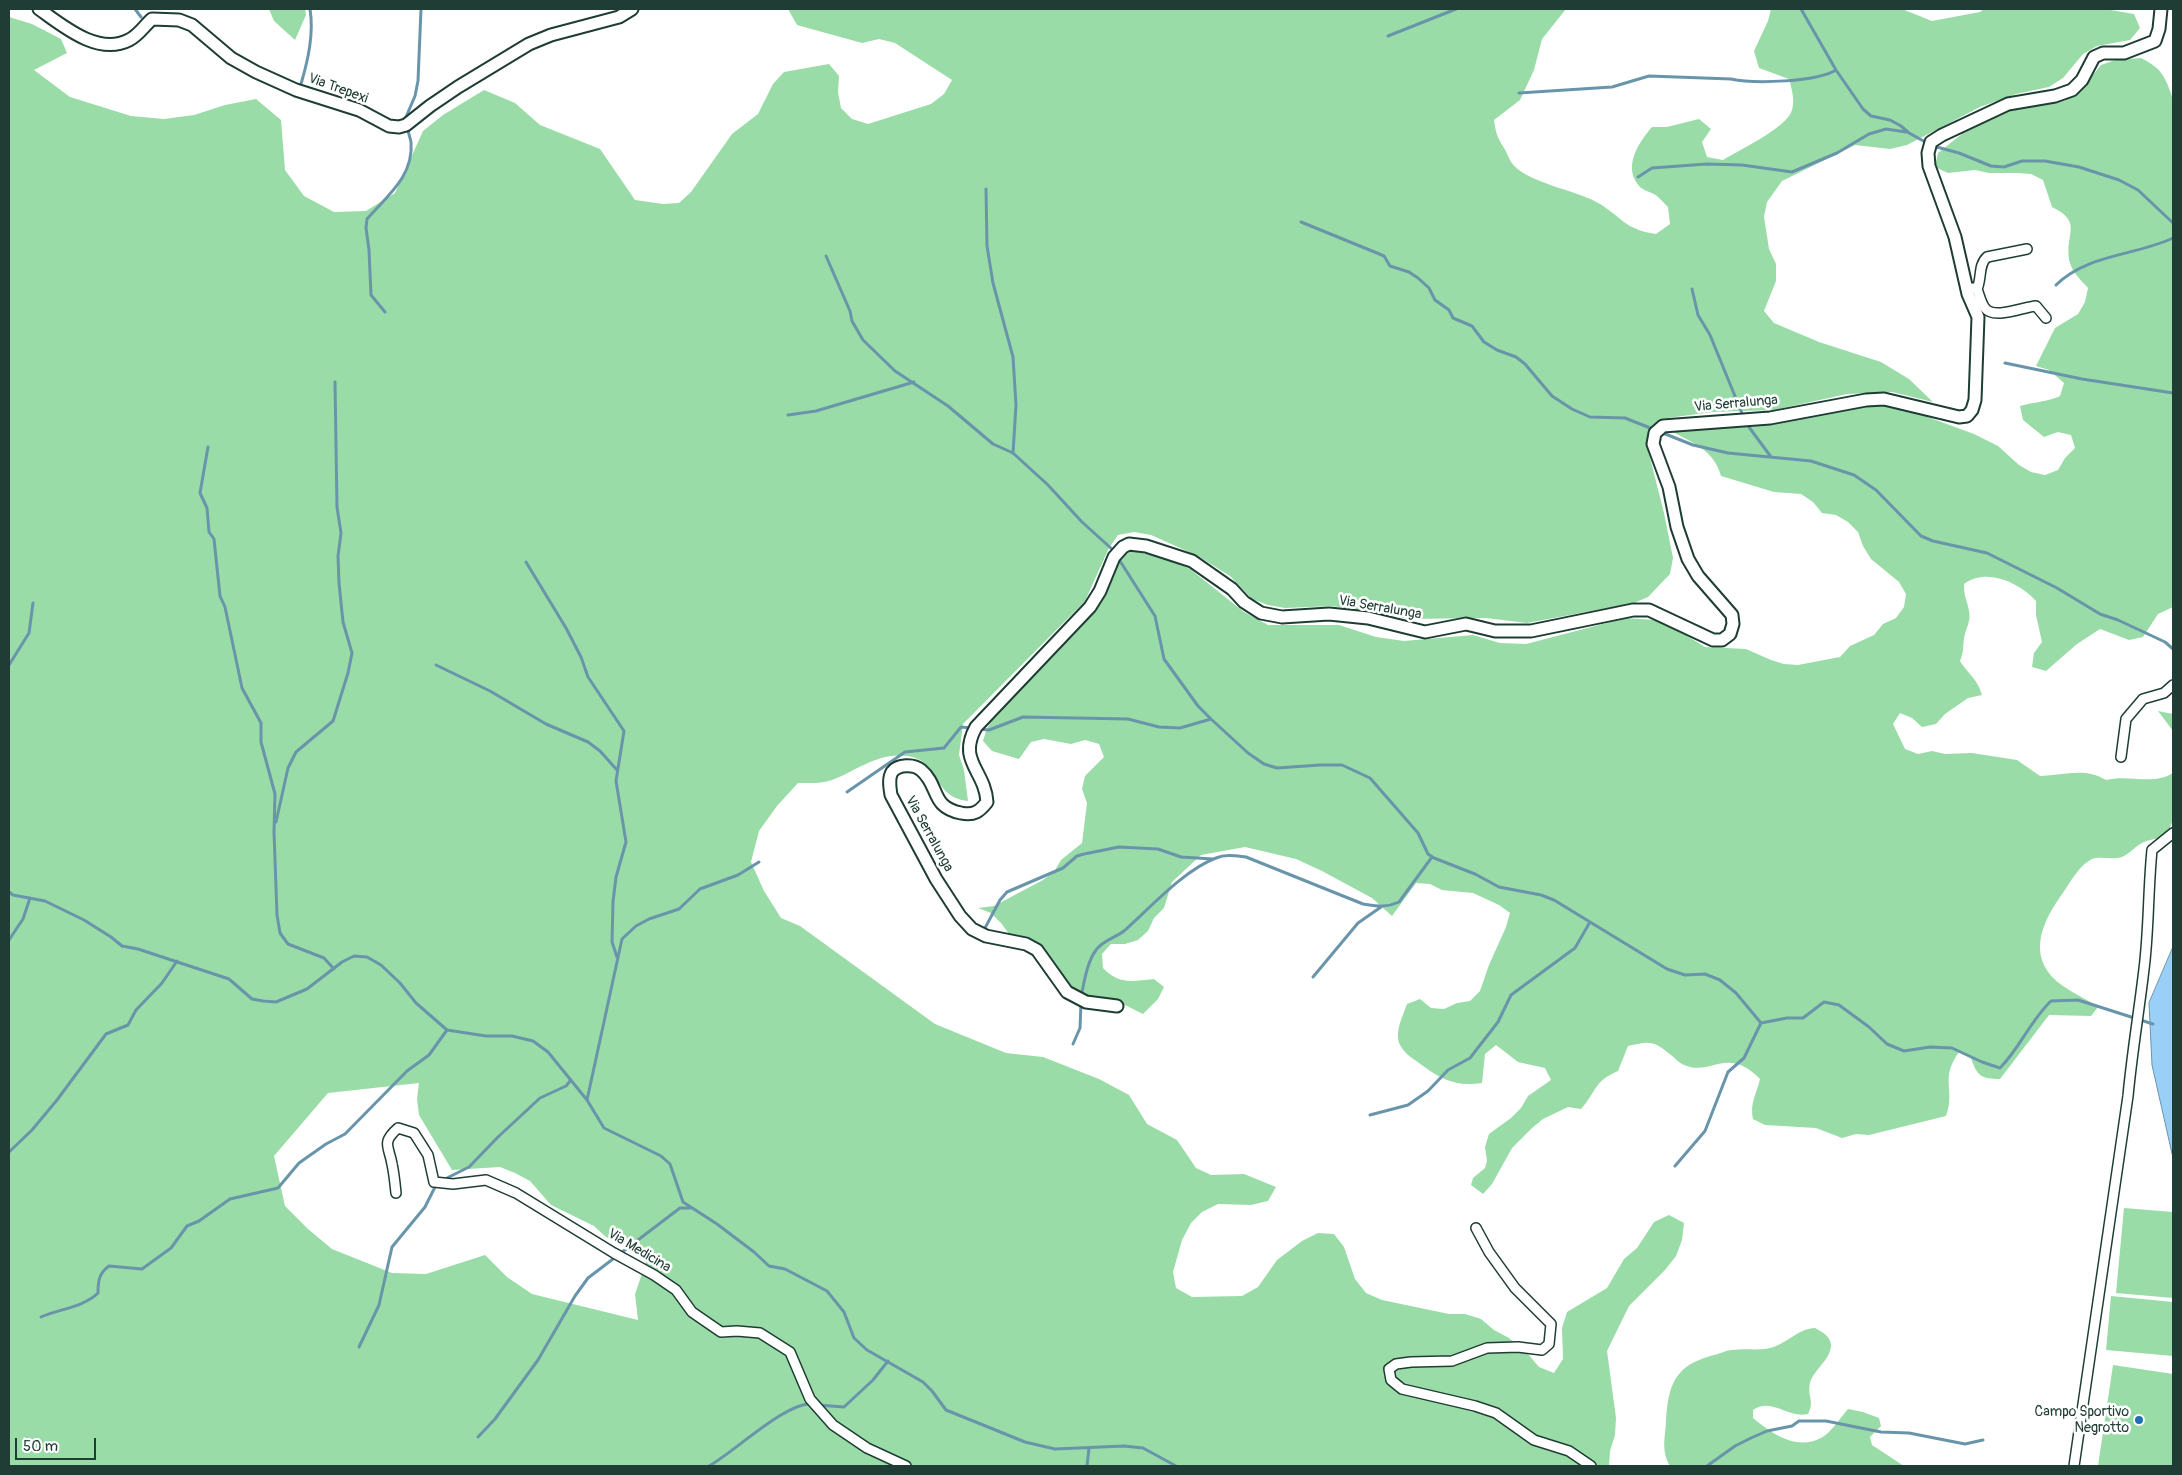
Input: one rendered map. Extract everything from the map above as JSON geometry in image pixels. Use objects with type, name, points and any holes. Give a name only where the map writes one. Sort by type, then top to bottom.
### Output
[{"type":"street","name":"Via Trepexi","points":[[39,9],[66,29],[97,43],[107,45],[119,44],[130,39],[152,19],[179,20],[192,25],[231,58],[256,72],[296,90],[360,110],[389,126],[399,127],[406,125],[458,87],[529,44],[551,35],[619,16],[632,9]]},
{"type":"street","name":"Via Serralunga","points":[[1117,1006],[1086,1002],[1067,992],[1036,950],[1026,944],[986,936],[972,929],[960,916],[936,879],[890,795],[889,781],[892,772],[900,767],[909,766],[920,769],[928,779],[939,803],[949,810],[972,814],[981,810],[988,802],[986,789],[972,763],[968,749],[970,737],[976,726],[1090,607],[1100,591],[1114,557],[1123,547],[1129,544],[1146,546],[1192,561],[1232,589],[1244,602],[1261,613],[1282,617],[1329,614],[1368,618],[1425,632],[1466,624],[1495,631],[1531,631],[1633,610],[1649,610],[1697,634],[1713,640],[1722,640],[1730,634],[1733,624],[1732,615],[1698,576],[1688,559],[1678,527],[1669,487],[1652,444],[1655,433],[1663,426],[1770,418],[1866,400],[1884,399],[1942,414],[1959,417],[1967,416],[1972,410],[1975,400],[1978,317],[1955,237],[1929,166],[1928,153],[1931,142],[2008,104],[2055,96],[2072,90],[2082,80],[2094,57],[2103,53],[2124,53],[2155,41],[2159,29],[2160,9]]},
{"type":"street","points":[[1971,288],[1980,283],[1983,261],[1987,257],[2027,249]]},
{"type":"street","name":"Via Serralunga","points":[[1971,288],[1985,308],[1993,313],[2013,312],[2036,306],[2046,318]]},
{"type":"street","points":[[2121,757],[2126,719],[2142,699],[2164,693],[2173,685]]},
{"type":"street","points":[[2074,1466],[2128,1096],[2132,1051],[2144,968],[2147,895],[2152,850],[2173,834]]},
{"type":"street","name":"Via Medicina","points":[[396,1193],[392,1163],[386,1148],[389,1136],[398,1128],[414,1133],[428,1155],[434,1182],[453,1184],[486,1180],[516,1193],[614,1253],[654,1275],[676,1290],[692,1312],[721,1332],[737,1330],[760,1333],[790,1352],[810,1398],[833,1425],[867,1448],[906,1466]]},
{"type":"street","points":[[1476,1228],[1489,1252],[1515,1288],[1551,1324],[1549,1344],[1542,1350],[1518,1347],[1487,1348],[1452,1360],[1396,1364],[1389,1369],[1391,1380],[1402,1389],[1475,1406],[1496,1413],[1534,1440],[1569,1452],[1591,1466]]},
{"type":"green space","points":[[269,9],[305,9],[306,15],[295,40],[274,21]]},
{"type":"green space","points":[[788,9],[1566,9],[1542,39],[1534,70],[1520,100],[1494,120],[1497,135],[1511,162],[1518,169],[1540,181],[1600,204],[1625,223],[1637,229],[1656,234],[1670,224],[1668,207],[1656,195],[1640,187],[1632,172],[1632,164],[1637,148],[1652,127],[1667,127],[1699,119],[1711,129],[1702,142],[1707,157],[1723,160],[1772,131],[1788,117],[1792,110],[1793,99],[1789,79],[1759,68],[1754,51],[1768,21],[1771,9],[1902,9],[1932,21],[1980,12],[1984,9],[2105,9],[2134,14],[2140,28],[2130,40],[2097,46],[2083,54],[2063,78],[2049,87],[2016,94],[1980,107],[1907,145],[1890,149],[1855,145],[1782,181],[1767,202],[1764,217],[1769,249],[1776,264],[1776,281],[1764,311],[1774,323],[1819,342],[1881,362],[1909,379],[1933,402],[1892,392],[1847,394],[1774,410],[1713,412],[1660,419],[1649,430],[1647,446],[1673,558],[1670,574],[1648,597],[1634,603],[1527,623],[1486,618],[1409,619],[1332,606],[1285,608],[1268,605],[1252,599],[1230,576],[1198,556],[1151,535],[1134,532],[1118,535],[1109,548],[1085,601],[963,724],[959,755],[964,770],[968,801],[956,798],[948,793],[926,764],[918,759],[897,755],[877,759],[828,781],[798,783],[777,806],[759,831],[751,862],[764,891],[781,918],[800,926],[935,1024],[1006,1053],[1043,1057],[1099,1079],[1129,1095],[1147,1124],[1177,1140],[1196,1168],[1211,1175],[1244,1174],[1276,1187],[1268,1201],[1251,1205],[1218,1204],[1202,1212],[1191,1223],[1182,1240],[1173,1272],[1176,1288],[1192,1297],[1242,1296],[1258,1287],[1277,1260],[1302,1241],[1318,1233],[1334,1234],[1344,1247],[1355,1279],[1366,1293],[1382,1300],[1449,1314],[1465,1314],[1481,1319],[1494,1330],[1509,1338],[1528,1354],[1539,1367],[1554,1373],[1563,1359],[1562,1328],[1567,1312],[1607,1288],[1624,1259],[1637,1248],[1654,1222],[1669,1215],[1684,1223],[1682,1240],[1676,1256],[1665,1270],[1629,1306],[1607,1351],[1616,1418],[1609,1466],[9,1466],[9,17],[32,24],[61,39],[67,53],[34,70],[70,97],[131,116],[164,119],[194,115],[225,105],[256,99],[281,120],[285,170],[304,196],[334,212],[366,211],[395,193],[423,131],[443,115],[484,90],[515,103],[540,125],[600,149],[635,200],[663,204],[679,203],[691,192],[732,134],[758,114],[773,84],[784,72],[829,64],[839,76],[838,92],[841,108],[852,119],[868,124],[931,104],[944,94],[952,80],[895,43],[879,39],[862,43],[797,25]],"holes":[[[419,1083],[417,1099],[419,1115],[452,1170],[500,1167],[515,1173],[530,1181],[551,1205],[594,1226],[606,1237],[637,1250],[646,1262],[635,1294],[638,1320],[532,1294],[507,1277],[485,1255],[426,1274],[392,1273],[332,1249],[285,1206],[274,1156],[328,1093]]]},
{"type":"green space","points":[[2141,58],[2159,70],[2168,85],[2173,99],[2173,607],[2158,614],[2143,637],[2129,640],[2100,629],[2077,644],[2046,671],[2032,667],[2034,653],[2042,642],[2036,615],[2036,601],[2021,588],[2002,579],[1982,577],[1973,579],[1964,584],[1970,618],[1960,661],[1975,680],[1982,695],[1968,698],[1945,714],[1936,724],[1922,727],[1912,718],[1900,713],[1893,724],[1905,749],[1918,754],[1932,751],[1945,754],[1972,753],[2017,760],[2040,776],[2082,773],[2098,776],[2106,780],[2123,778],[2157,779],[2173,773],[2174,811],[2171,826],[2167,832],[2159,838],[2141,843],[2122,857],[2096,858],[2082,866],[2053,908],[2042,932],[2040,943],[2044,966],[2063,986],[2098,1007],[2091,1016],[2049,1015],[2000,1079],[1984,1077],[1975,1069],[1971,1058],[1959,1052],[1950,1070],[1949,1107],[1946,1116],[1869,1135],[1856,1134],[1842,1138],[1816,1128],[1765,1125],[1753,1119],[1753,1103],[1760,1079],[1748,1069],[1738,1064],[1728,1063],[1694,1068],[1682,1064],[1655,1044],[1641,1043],[1628,1046],[1618,1071],[1604,1079],[1596,1087],[1581,1109],[1568,1107],[1543,1119],[1512,1148],[1492,1184],[1483,1194],[1471,1185],[1473,1178],[1485,1168],[1487,1161],[1485,1147],[1489,1134],[1511,1118],[1521,1108],[1528,1096],[1551,1080],[1545,1068],[1518,1062],[1496,1045],[1485,1054],[1482,1083],[1456,1083],[1434,1073],[1408,1055],[1400,1045],[1398,1035],[1407,1004],[1420,999],[1431,1008],[1444,1009],[1457,1003],[1470,1001],[1480,991],[1510,913],[1499,905],[1473,893],[1442,890],[1430,884],[1416,883],[1392,916],[1372,898],[1296,859],[1245,847],[1201,855],[1172,882],[1164,908],[1154,918],[1148,931],[1138,940],[1125,944],[1111,944],[1102,954],[1103,968],[1115,977],[1126,981],[1154,979],[1164,987],[1158,999],[1143,1014],[1119,1002],[1100,1000],[1073,989],[1039,944],[1009,934],[991,913],[978,908],[994,906],[1043,880],[1054,872],[1061,860],[1082,843],[1087,803],[1082,789],[1085,776],[1104,757],[1099,744],[1085,740],[1071,744],[1044,739],[1031,742],[1019,759],[992,751],[983,741],[987,728],[994,717],[1097,607],[1117,565],[1126,554],[1133,551],[1164,558],[1190,569],[1244,612],[1268,625],[1339,625],[1376,637],[1404,641],[1473,635],[1500,643],[1526,644],[1626,618],[1656,620],[1681,632],[1705,647],[1746,649],[1784,664],[1798,665],[1840,657],[1850,646],[1874,635],[1883,624],[1896,618],[1904,607],[1906,594],[1899,582],[1871,559],[1863,546],[1858,532],[1848,522],[1836,515],[1822,513],[1813,502],[1801,494],[1774,492],[1721,476],[1718,467],[1702,448],[1671,431],[1763,426],[1877,404],[1914,412],[1974,434],[1998,446],[2019,465],[2031,472],[2045,475],[2058,470],[2065,458],[2075,448],[2071,435],[2058,432],[2044,437],[2023,420],[2020,406],[2060,396],[2064,383],[2049,370],[2036,366],[2055,328],[2078,314],[2085,302],[2088,288],[2075,273],[2070,263],[2069,245],[2071,230],[2068,219],[2052,207],[2043,180],[2031,174],[1989,173],[1975,170],[1948,173],[1935,167],[1938,153],[1972,126],[2009,111],[2064,101],[2079,92],[2101,65],[2115,60]]},
{"type":"green space","points":[[2158,711],[2173,714],[2173,731]]},
{"type":"green space","points":[[2124,1208],[2173,1212],[2173,1298],[2116,1293]]},
{"type":"green space","points":[[2111,1296],[2173,1302],[2173,1356],[2106,1350]]},
{"type":"green space","points":[[1815,1328],[1826,1335],[1831,1349],[1810,1383],[1811,1406],[1808,1414],[1794,1414],[1767,1406],[1753,1410],[1753,1418],[1784,1438],[1802,1442],[1821,1438],[1832,1429],[1848,1409],[1863,1412],[1879,1418],[1881,1426],[1870,1437],[1872,1445],[1904,1466],[1670,1466],[1665,1455],[1664,1439],[1667,1409],[1672,1387],[1682,1371],[1690,1364],[1701,1359],[1728,1351],[1770,1348],[1803,1331]]},
{"type":"green space","name":"Campo Sportivo Negrotto","points":[[2113,1365],[2173,1374],[2173,1466],[2098,1466]]},
{"type":"water","points":[[2173,947],[2173,1158],[2152,1065],[2149,1003]]},
{"type":"waterway","points":[[135,9],[141,17]]},
{"type":"waterway","points":[[301,84],[310,47],[310,9]]},
{"type":"waterway","points":[[406,120],[415,96],[418,81],[421,9]]},
{"type":"waterway","points":[[1388,36],[1456,9]]},
{"type":"waterway","points":[[1801,9],[1836,70],[1863,109],[1871,116],[1890,120],[1927,143]]},
{"type":"waterway","points":[[1519,93],[1612,87],[1649,76],[1769,82],[1815,77],[1836,70]]},
{"type":"waterway","points":[[385,312],[371,295],[367,219],[398,185],[404,175],[411,154],[411,142],[407,126]]},
{"type":"waterway","points":[[1638,177],[1652,168],[1707,164],[1742,165],[1792,172],[1837,153],[1869,134],[1886,129],[1906,132]]},
{"type":"waterway","points":[[1933,146],[1959,153],[1991,166],[2004,167],[2022,161],[2045,161],[2079,167],[2119,180],[2138,190],[2173,223]]},
{"type":"waterway","points":[[986,189],[987,246],[993,283],[1013,357],[1016,405],[1013,453]]},
{"type":"waterway","points":[[1301,222],[1384,256],[1390,266],[1409,272],[1418,278],[1429,288],[1435,300],[1449,310],[1453,318],[1472,326],[1484,342],[1497,350],[1516,357],[1525,364],[1552,396],[1572,409],[1590,417],[1625,418],[1693,445],[1728,453],[1811,461],[1854,475],[1876,490],[1921,536],[1933,541],[1987,553],[2057,588],[2100,614],[2118,620],[2165,642],[2173,649]]},
{"type":"waterway","points":[[2056,285],[2082,267],[2173,238]]},
{"type":"waterway","points":[[826,256],[850,311],[852,321],[863,340],[895,371],[948,406],[993,444],[1013,453],[1113,550],[1155,616],[1164,659],[1198,706],[1248,753],[1264,764],[1277,768],[1342,765],[1370,778],[1418,833],[1428,854],[1434,858],[1475,874],[1499,887],[1541,895],[1554,900],[1667,969],[1685,975],[1705,974],[1720,980],[1736,993],[1761,1023],[1787,1018],[1803,1018],[1824,1002],[1839,1005],[1869,1027],[1887,1044],[1904,1051],[1930,1047],[1952,1048],[2000,1068],[2051,1001],[2078,1000],[2153,1024]]},
{"type":"waterway","points":[[1692,289],[1698,315],[1710,335],[1746,423],[1771,457]]},
{"type":"waterway","points":[[2005,363],[2082,379],[2173,393]]},
{"type":"waterway","points":[[276,822],[288,768],[296,752],[333,721],[348,673],[352,653],[343,622],[339,583],[338,556],[341,533],[337,507],[335,382]]},
{"type":"waterway","points":[[788,415],[816,411],[914,382]]},
{"type":"waterway","points":[[208,447],[200,493],[207,508],[209,532],[214,539],[220,596],[225,607],[242,688],[261,723],[261,742],[275,794],[274,832],[277,915],[280,933],[288,944],[324,958],[334,969]]},
{"type":"waterway","points":[[526,562],[566,628],[581,657],[588,677],[624,731],[616,781],[626,842],[616,877],[613,902],[612,942],[617,957]]},
{"type":"waterway","points":[[9,665],[29,633],[33,603]]},
{"type":"waterway","points":[[436,665],[490,691],[546,724],[588,742],[600,751],[617,770]]},
{"type":"waterway","points":[[978,729],[989,730],[1023,717],[1128,719],[1159,727],[1180,728],[1211,719]]},
{"type":"waterway","points":[[847,792],[905,752],[944,748],[961,727],[972,728]]},
{"type":"waterway","points":[[985,928],[1000,900],[1007,892],[1063,868],[1077,856],[1119,847],[1158,849],[1181,857],[1213,859]]},
{"type":"waterway","points":[[1081,997],[1088,966],[1099,947],[1124,931],[1180,880],[1216,858],[1227,856],[1246,857],[1363,904],[1381,906],[1399,902],[1432,857]]},
{"type":"waterway","points":[[587,1100],[622,939],[636,926],[649,919],[679,909],[700,889],[738,875],[759,862]]},
{"type":"waterway","points":[[9,892],[13,895],[45,901],[84,920],[122,946],[138,949],[229,979],[252,999],[263,1001],[276,1002],[307,989],[342,962],[354,956],[367,957],[381,965],[400,983],[416,1003],[447,1030],[486,1036],[512,1036],[533,1041],[548,1052],[587,1100],[604,1128],[661,1156],[670,1164],[683,1202],[717,1224],[769,1266],[785,1269],[827,1291],[844,1312],[854,1338],[867,1350],[923,1382],[946,1410],[1025,1442],[1055,1449],[1124,1446],[1143,1448],[1176,1466]]},
{"type":"waterway","points":[[9,940],[23,919],[30,898]]},
{"type":"waterway","points":[[1313,977],[1358,923],[1381,907]]},
{"type":"waterway","points":[[1370,1115],[1408,1105],[1428,1091],[1448,1070],[1470,1058],[1498,1022],[1511,995],[1575,948],[1590,922]]},
{"type":"waterway","points":[[9,1152],[32,1130],[57,1100],[106,1034],[128,1025],[136,1010],[162,983],[177,961]]},
{"type":"waterway","points":[[1073,1044],[1080,1028],[1081,1003]]},
{"type":"waterway","points":[[1675,1166],[1705,1131],[1728,1072],[1744,1058],[1761,1023]]},
{"type":"waterway","points":[[41,1317],[79,1305],[92,1298],[98,1293],[101,1274],[109,1266],[142,1269],[171,1248],[187,1226],[199,1221],[230,1199],[278,1188],[299,1163],[326,1144],[345,1134],[407,1071],[429,1055],[447,1030]]},
{"type":"waterway","points":[[441,1181],[469,1167],[540,1098],[566,1086],[570,1081]]},
{"type":"waterway","points":[[359,1347],[379,1305],[392,1247],[425,1207],[436,1185]]},
{"type":"waterway","points":[[478,1437],[495,1419],[538,1360],[575,1296],[588,1278],[680,1208],[690,1208]]},
{"type":"waterway","points":[[818,1405],[844,1407],[873,1380],[888,1361]]},
{"type":"waterway","points":[[709,1466],[775,1419],[801,1405],[812,1404]]},
{"type":"waterway","points":[[1707,1466],[1735,1446],[1751,1438],[1767,1431],[1792,1426],[1799,1421],[1826,1421],[1881,1432],[1909,1433],[1965,1444],[1983,1440]]},
{"type":"waterway","points":[[1087,1466],[1089,1448]]},
{"type":"place","name":"Campo Sportivo Negrotto","points":[[2139,1420]]}]
